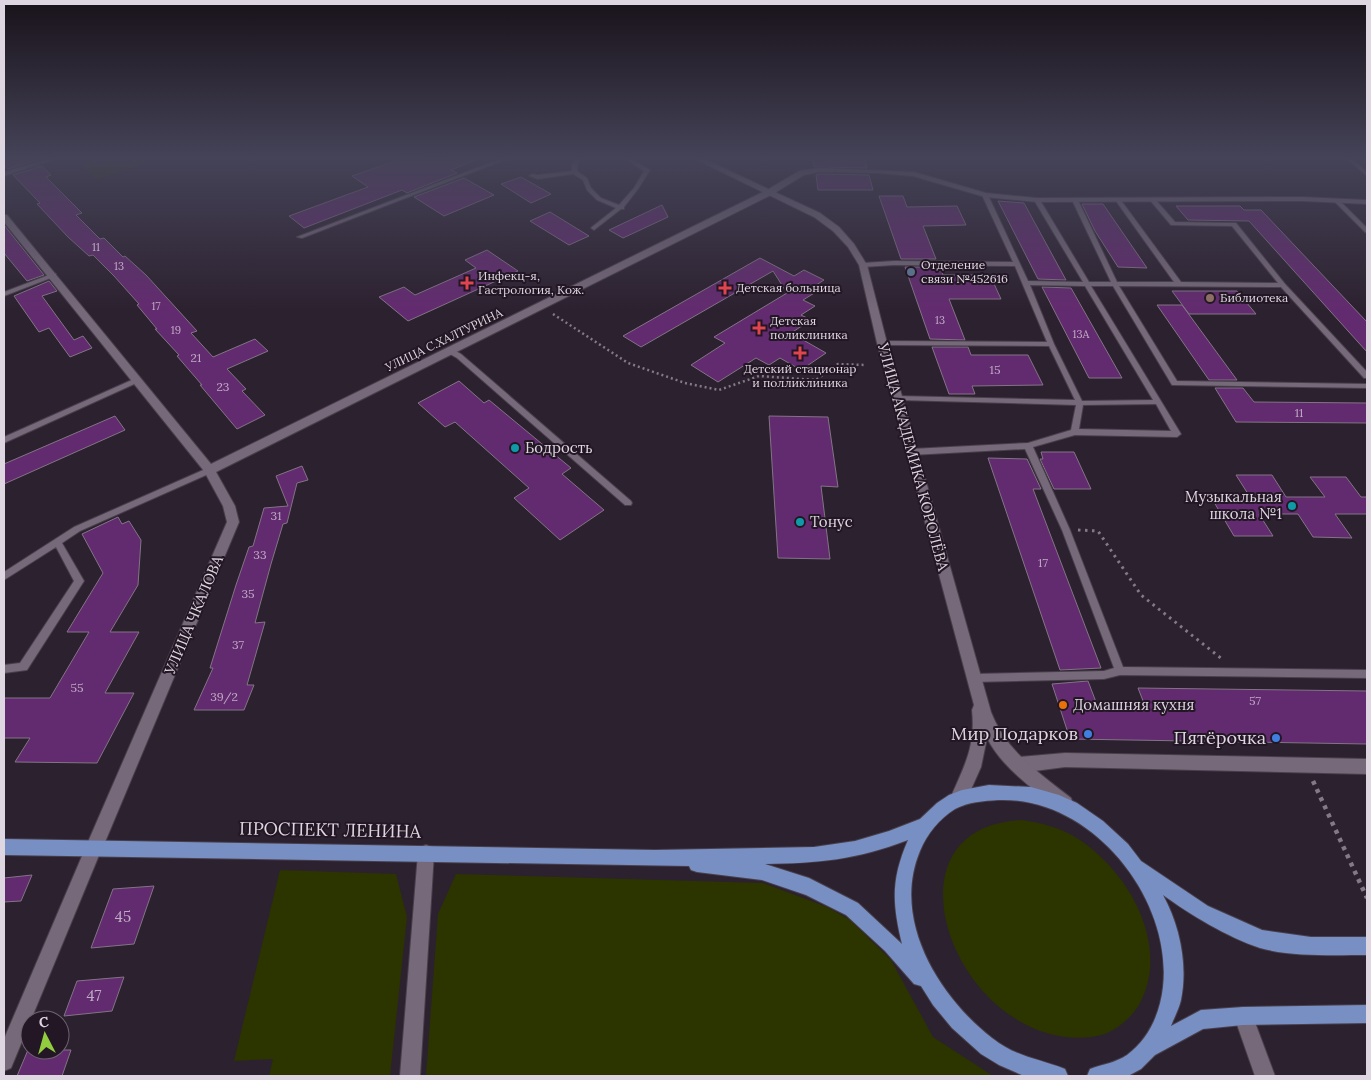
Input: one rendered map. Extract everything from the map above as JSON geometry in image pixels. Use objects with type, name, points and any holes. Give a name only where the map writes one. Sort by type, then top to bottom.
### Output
[{"type":"main road","points":[[1047,1075],[1009,1060],[979,1041],[952,1016],[931,987],[913,950],[906,926],[902,897],[905,870],[912,846],[924,826],[940,810],[958,799],[978,793],[1009,792],[1039,797],[1071,809],[1117,844],[1136,866],[1158,902],[1168,932],[1176,979],[1169,1016],[1151,1047]]},
{"type":"main road","name":"ПРОСПЕКТ ЛЕНИНА","points":[[4,847],[655,858],[814,855],[855,849],[924,826]]},
{"type":"main road","name":"ПРОСПЕКТ ЛЕНИНА","points":[[655,858],[762,872],[809,887],[852,909],[891,945],[931,987]]},
{"type":"main road","points":[[1136,866],[1202,912],[1261,939],[1311,946],[1367,946]]},
{"type":"main road","points":[[1097,1076],[1130,1065],[1151,1047],[1201,1020],[1243,1016],[1367,1014]]},
{"type":"street","name":"УЛИЦА С.ХАЛТУРИНА","points":[[210,470],[735,209]]},
{"type":"street","name":"УЛИЦА АКАДЕМИКА КОРОЛЁВА","points":[[805,209],[836,229],[851,246],[863,265],[911,452],[973,678],[988,723],[999,745],[1019,765],[1071,809]]},
{"type":"street","name":"УЛИЦА ЧКАЛОВА","points":[[4,217],[54,276],[210,470],[232,510],[234,522],[4,1060]]},
{"type":"street","points":[[958,799],[974,768],[980,746],[981,723],[973,678]]},
{"type":"street","points":[[1019,765],[1065,760],[1367,767]]},
{"type":"street","points":[[410,1076],[426,853]]},
{"type":"street","points":[[1243,1016],[1265,1076]]},
{"type":"lane","points":[[300,237],[372,209]]},
{"type":"lane","points":[[594,228],[620,209]]},
{"type":"lane","points":[[991,209],[1026,283],[1051,344],[1080,402],[1075,432]]},
{"type":"lane","points":[[911,452],[1028,446],[1075,432],[1177,434],[1156,402],[1042,209]]},
{"type":"lane","points":[[1079,209],[1115,284],[1175,383],[1367,386]]},
{"type":"lane","points":[[1125,209],[1178,282]]},
{"type":"lane","points":[[1161,209],[1173,224],[1234,224],[1283,285],[1367,376]]},
{"type":"lane","points":[[1346,209],[1367,230]]},
{"type":"lane","points":[[863,265],[894,262],[1016,264]]},
{"type":"lane","points":[[4,294],[54,276]]},
{"type":"lane","points":[[1026,283],[1115,284],[1178,282],[1283,285]]},
{"type":"lane","points":[[882,343],[1051,344]]},
{"type":"lane","points":[[450,352],[466,363],[628,503]]},
{"type":"lane","points":[[4,440],[137,380]]},
{"type":"lane","points":[[898,398],[1156,402]]},
{"type":"lane","points":[[1028,446],[1066,530],[1120,671]]},
{"type":"lane","points":[[4,576],[58,543],[76,529],[210,470]]},
{"type":"lane","points":[[4,669],[23,666],[79,581],[58,543]]},
{"type":"lane","points":[[973,678],[1104,675],[1120,671],[1367,674]]},
{"type":"path","points":[[549,311],[628,363],[685,383],[719,390],[759,376],[816,380],[838,364],[866,365]]},
{"type":"path","points":[[1066,530],[1098,531],[1141,596],[1238,672]]},
{"type":"path","points":[[1305,766],[1367,898]]},
{"type":"green space","points":[[1022,820],[1043,824],[1063,831],[1094,851],[1112,868],[1127,889],[1139,911],[1147,934],[1150,958],[1148,982],[1135,1011],[1118,1027],[1105,1034],[1091,1037],[1043,1032],[1003,1010],[971,976],[950,936],[943,895],[951,858],[977,832]]},
{"type":"green space","points":[[280,870],[396,874],[407,917],[390,1076],[269,1076],[273,1059],[234,1061]]},
{"type":"green space","points":[[456,874],[763,883],[827,907],[850,920],[891,960],[933,1037],[993,1076],[426,1076],[438,914]]},
{"type":"building","points":[[42,209],[78,209],[82,213],[76,215],[100,239],[104,238],[123,257],[125,256],[146,275],[197,331],[191,333],[213,357],[255,339],[268,351],[227,369],[246,389],[242,391],[265,415],[237,429],[177,356],[179,355],[155,329],[157,329],[137,305],[139,304],[93,255],[89,256]]},
{"type":"building","points":[[307,209],[352,209],[304,228],[289,216]]},
{"type":"building","points":[[434,209],[460,209],[444,216]]},
{"type":"building","points":[[653,209],[664,209],[668,217],[623,238],[609,230]]},
{"type":"building","points":[[884,209],[959,209],[966,225],[923,226],[936,259],[901,259]]},
{"type":"building","points":[[1002,209],[1027,209],[1066,280],[1038,279]]},
{"type":"building","points":[[1085,209],[1107,209],[1147,268],[1118,267],[1095,231]]},
{"type":"building","points":[[1179,209],[1261,210],[1367,322],[1367,352],[1249,221],[1188,220]]},
{"type":"building","points":[[550,212],[589,236],[569,245],[530,221]]},
{"type":"building","points":[[4,225],[44,275],[27,281],[4,253]]},
{"type":"building","name":"Инфекц-я, Гастрология, Кож.","points":[[487,250],[518,271],[408,321],[379,297],[404,287],[415,295],[476,268],[465,260]]},
{"type":"building","name":"Детская поликлиника","points":[[760,258],[794,276],[804,270],[824,280],[810,289],[816,292],[803,300],[815,306],[801,315],[811,320],[791,333],[826,353],[801,370],[780,358],[769,365],[756,358],[718,382],[691,365],[725,343],[714,337],[787,293],[773,271],[641,347],[623,336]]},
{"type":"building","points":[[905,267],[940,267],[943,275],[990,275],[1001,299],[949,299],[965,340],[930,339]]},
{"type":"building","points":[[49,281],[57,291],[42,296],[74,340],[83,336],[92,348],[70,357],[49,328],[39,332],[14,296]]},
{"type":"building","points":[[1042,287],[1071,288],[1122,378],[1089,378]]},
{"type":"building","name":"Библиотека","points":[[1172,291],[1237,291],[1256,314],[1189,314]]},
{"type":"building","points":[[1157,305],[1182,305],[1237,380],[1209,380]]},
{"type":"building","points":[[932,347],[968,347],[971,355],[1028,355],[1043,385],[972,386],[975,394],[949,394]]},
{"type":"building","name":"Бодрость","points":[[459,381],[484,403],[489,400],[571,468],[562,474],[604,510],[560,540],[514,498],[529,488],[455,422],[445,427],[418,403]]},
{"type":"building","points":[[1215,388],[1243,388],[1254,402],[1367,403],[1367,423],[1236,422]]},
{"type":"building","points":[[115,416],[125,430],[4,484],[4,464]]},
{"type":"building","name":"Тонус","points":[[769,416],[828,417],[838,487],[821,486],[830,559],[778,558]]},
{"type":"building","points":[[1041,452],[1074,452],[1091,489],[1054,489],[1040,459],[1043,459]]},
{"type":"building","points":[[988,458],[1027,459],[1041,489],[1033,489],[1101,668],[1060,670]]},
{"type":"building","points":[[302,466],[308,480],[297,483],[287,523],[283,524],[255,623],[265,622],[247,685],[254,685],[244,710],[194,710],[213,668],[210,668],[236,585],[249,547],[253,546],[264,508],[288,506],[276,476]]},
{"type":"building","name":"Музыкальная школа №1","points":[[1236,475],[1272,475],[1286,497],[1325,497],[1310,477],[1346,477],[1361,497],[1367,497],[1367,514],[1335,514],[1352,538],[1313,537],[1298,514],[1259,514],[1273,536],[1234,536],[1211,497],[1250,497]]},
{"type":"building","points":[[118,517],[122,524],[129,521],[141,540],[138,585],[110,632],[139,632],[105,693],[134,693],[97,763],[15,762],[30,738],[4,738],[4,698],[50,698],[89,632],[67,632],[103,573],[82,534]]},
{"type":"building","points":[[1088,681],[1099,710],[1147,711],[1138,688],[1367,691],[1367,744],[1070,739],[1052,684]]},
{"type":"building","points":[[32,875],[21,901],[4,902],[4,878]]},
{"type":"building","points":[[154,886],[134,944],[91,948],[113,889]]},
{"type":"building","points":[[124,977],[112,1011],[70,1015],[70,1010],[66,1010],[77,981]]},
{"type":"building","points":[[24,1060],[68,1060],[62,1076],[17,1076]]},
{"type":"place","name":"Отделение связи №452616","points":[[911,272]]},
{"type":"place","name":"Инфекц-я, Гастрология, Кож.","points":[[467,283]]},
{"type":"place","name":"Детская больница","points":[[725,288]]},
{"type":"place","name":"Библиотека","points":[[1210,298]]},
{"type":"place","name":"Детская поликлиника","points":[[759,328]]},
{"type":"place","name":"Детский стационар и полликлиника","points":[[800,353]]},
{"type":"place","name":"Бодрость","points":[[515,448]]},
{"type":"place","name":"Музыкальная школа №1","points":[[1292,506]]},
{"type":"place","name":"Тонус","points":[[800,522]]},
{"type":"place","name":"Домашняя кухня","points":[[1063,705]]},
{"type":"place","name":"Мир Подарков","points":[[1088,734]]},
{"type":"place","name":"Пятёрочка","points":[[1276,738]]}]
